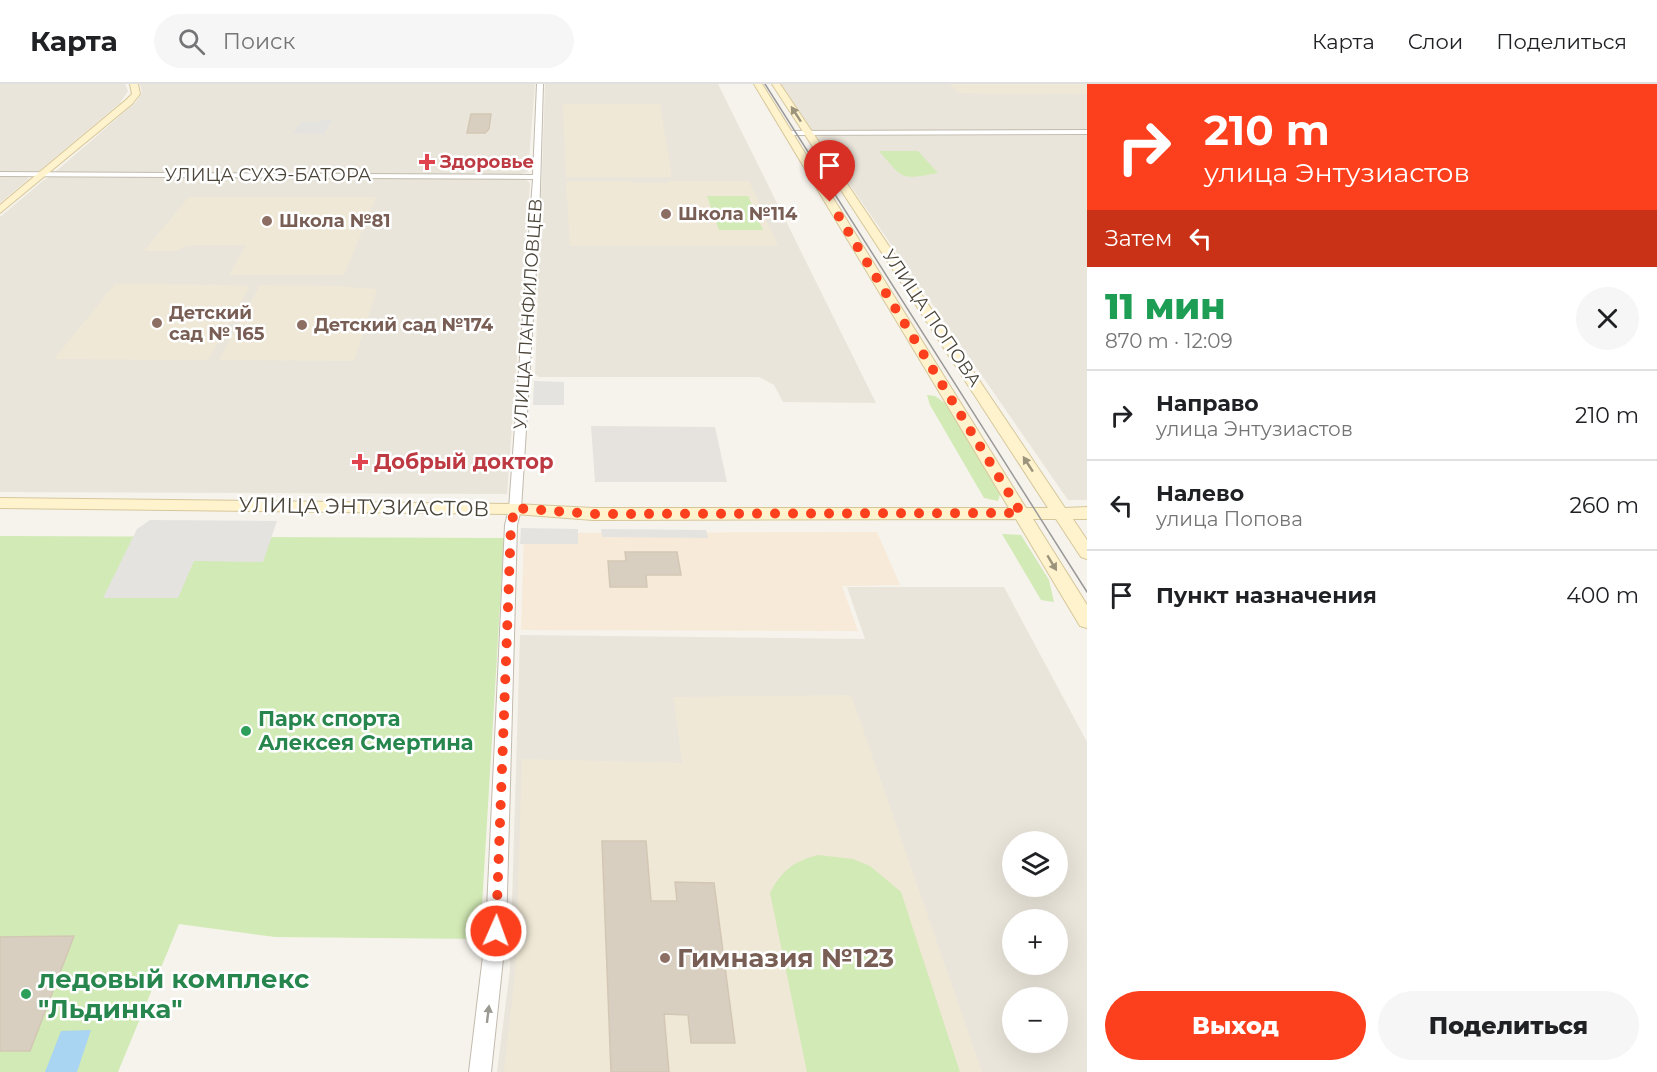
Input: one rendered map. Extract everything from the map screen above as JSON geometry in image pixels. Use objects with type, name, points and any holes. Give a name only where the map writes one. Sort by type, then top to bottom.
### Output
[{"type":"main road","points":[[0,210],[129,102],[136,94],[134,84]]},
{"type":"main road","name":"УЛИЦА ПОПОВА","points":[[758,84],[1087,621]]},
{"type":"main road","name":"УЛИЦА ПОПОВА","points":[[776,84],[1087,553]]},
{"type":"main road","name":"УЛИЦА ЭНТУЗИАСТОВ","points":[[0,503],[515,508],[593,514],[1087,513]]},
{"type":"street","name":"УЛИЦА ПАНФИЛОВЦЕВ","points":[[480,1072],[494,966],[511,525],[515,508],[540,84]]},
{"type":"street","points":[[788,133],[1087,132]]},
{"type":"street","name":"УЛИЦА СУХЭ-БАТОРА","points":[[0,174],[536,177]]},
{"type":"shaded area","points":[[0,84],[125,84],[128,91],[120,103],[39,171],[0,173]]},
{"type":"shaded area","points":[[140,84],[535,84],[528,172],[518,175],[55,172],[136,102],[142,93]]},
{"type":"shaded area","points":[[545,84],[718,84],[876,403],[783,402],[774,385],[759,377],[539,377],[535,374]]},
{"type":"shaded area","points":[[781,84],[1087,84],[1087,130],[812,130]]},
{"type":"shaded area","points":[[949,84],[1087,84],[1087,94],[960,93]]},
{"type":"shaded area","points":[[563,104],[660,104],[672,177],[566,177]]},
{"type":"shaded area","points":[[332,120],[324,134],[293,133],[301,122]]},
{"type":"shaded area","points":[[1087,135],[1087,500],[1068,500],[816,136]]},
{"type":"shaded area","points":[[0,176],[26,176],[29,179],[0,203]]},
{"type":"shaded area","points":[[53,176],[522,179],[528,181],[530,184],[507,494],[0,492],[0,217],[45,179]]},
{"type":"shaded area","name":"Школа №114","points":[[566,181],[668,183],[668,181],[749,181],[778,246],[570,246]]},
{"type":"shaded area","name":"Школа №81","points":[[189,197],[376,197],[344,275],[229,275],[246,245],[187,245],[176,251],[144,251]]},
{"type":"shaded area","name":"Детский сад № 165","points":[[115,284],[250,286],[208,360],[54,359]]},
{"type":"shaded area","name":"Детский сад №174","points":[[260,285],[377,289],[354,361],[219,360]]},
{"type":"shaded area","points":[[534,381],[564,382],[564,405],[533,405]]},
{"type":"shaded area","points":[[591,426],[715,427],[727,482],[595,482]]},
{"type":"shaded area","points":[[150,520],[277,521],[263,562],[194,561],[178,598],[103,598],[137,529]]},
{"type":"shaded area","points":[[521,528],[578,529],[578,544],[520,544]]},
{"type":"shaded area","points":[[601,529],[706,530],[708,538],[602,537]]},
{"type":"shaded area","points":[[877,532],[900,585],[842,586],[858,631],[521,630],[524,533]]},
{"type":"shaded area","points":[[847,587],[1004,587],[1087,742],[1087,1072],[497,1072],[510,970],[520,635],[865,639]]},
{"type":"shaded area","points":[[851,695],[982,1072],[504,1072],[516,965],[522,759],[682,763],[674,697]]},
{"type":"green space","points":[[879,151],[918,151],[938,173],[916,177],[904,176],[893,168]]},
{"type":"green space","points":[[707,196],[748,196],[763,230],[719,230]]},
{"type":"green space","points":[[927,395],[935,396],[945,403],[1000,494],[998,501],[984,498],[930,405]]},
{"type":"green space","points":[[1002,534],[1021,535],[1049,580],[1054,602],[1041,600]]},
{"type":"green space","name":"Парк спорта Алексея Смертина","points":[[0,536],[504,538],[480,939],[275,937],[179,924],[118,1072],[0,1072]]},
{"type":"green space","points":[[818,855],[853,859],[870,866],[901,892],[960,1072],[807,1072],[770,893],[789,868],[802,860]]},
{"type":"water","points":[[91,1030],[77,1072],[45,1072],[61,1031]]},
{"type":"building","points":[[471,114],[491,114],[489,129],[485,133],[467,133]]},
{"type":"building","points":[[625,552],[677,552],[681,575],[646,575],[647,587],[610,587],[608,561],[626,561]]},
{"type":"building","name":"Гимназия №123","points":[[602,841],[646,841],[651,901],[677,901],[675,882],[714,883],[735,1043],[691,1043],[688,1015],[664,1014],[669,1072],[611,1072]]},
{"type":"building","name":"ледовый комплекс \"Льдинка\"","points":[[74,936],[30,1051],[0,1051],[0,937]]},
{"type":"tram line","points":[[765,84],[1087,592]]},
{"type":"place","name":"Здоровье","points":[[427,162]]},
{"type":"place","name":"Школа №114","points":[[666,214]]},
{"type":"place","name":"Школа №81","points":[[267,221]]},
{"type":"place","name":"Детский сад № 165","points":[[157,323]]},
{"type":"place","name":"Детский сад №174","points":[[302,325]]},
{"type":"place","name":"Добрый доктор","points":[[360,462]]},
{"type":"place","name":"Парк спорта Алексея Смертина","points":[[246,731]]},
{"type":"place","name":"Гимназия №123","points":[[665,958]]},
{"type":"place","name":"ледовый комплекс \"Льдинка\"","points":[[26,994]]},
{"type":"route","points":[[496,931],[511,525],[515,508],[569,514],[1021,513],[830,202]]}]
